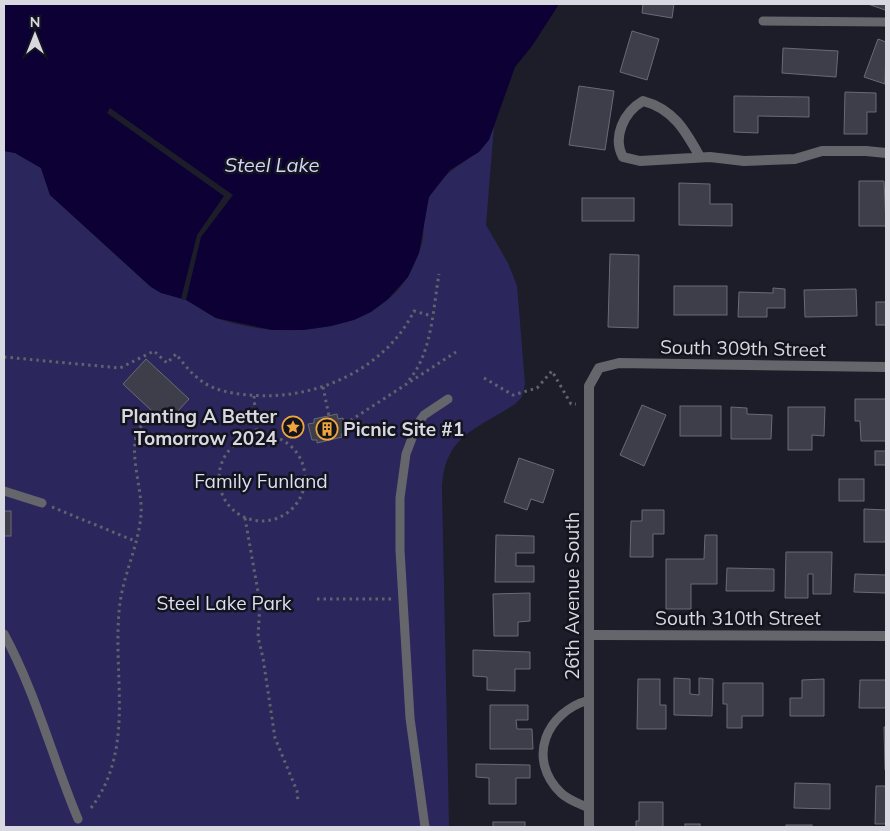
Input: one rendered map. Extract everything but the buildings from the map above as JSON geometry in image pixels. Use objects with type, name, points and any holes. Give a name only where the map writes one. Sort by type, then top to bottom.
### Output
[{"type":"street","points":[[700,157],[685,129],[671,114],[655,104],[643,101],[633,107],[624,118],[619,149],[623,157],[640,161],[700,157],[744,161],[795,159],[822,151],[886,153]]},
{"type":"street","name":"South 309th Street","points":[[599,368],[619,363],[886,367]]},
{"type":"street","name":"26th Avenue South","points":[[589,827],[589,404],[590,386],[599,368]]},
{"type":"street","name":"South 310th Street","points":[[590,635],[886,636]]},
{"type":"lane","points":[[763,21],[886,22]]},
{"type":"lane","points":[[425,827],[410,718],[399,520],[406,454],[414,431],[424,415],[448,398]]},
{"type":"lane","points":[[4,490],[42,503]]},
{"type":"lane","points":[[4,634],[38,708],[61,778],[78,819]]},
{"type":"lane","points":[[589,808],[562,794],[551,780],[543,759],[544,740],[553,723],[566,709],[590,700]]},
{"type":"path","points":[[405,384],[421,361],[432,316],[439,274]]},
{"type":"path","points":[[4,357],[120,368],[154,351],[167,363],[176,354],[203,382],[228,392],[254,396],[283,396],[323,387],[362,368],[386,350],[401,334],[414,311],[432,316]]},
{"type":"path","points":[[344,424],[456,352]]},
{"type":"path","points":[[484,378],[513,395],[537,388],[552,371],[570,404],[589,404]]},
{"type":"path","points":[[323,387],[330,416]]},
{"type":"path","points":[[254,396],[254,421],[257,436]]},
{"type":"path","points":[[91,808],[102,793],[112,773],[118,746],[120,603],[141,515],[135,454],[137,432],[149,416]]},
{"type":"path","points":[[257,436],[271,437],[285,442],[296,451],[304,471],[303,492],[296,505],[286,514],[273,520],[259,521],[245,518],[225,500],[220,486],[220,472],[224,459],[232,448],[244,440],[257,436]]},
{"type":"path","points":[[42,503],[134,541]]},
{"type":"path","points":[[245,518],[260,603],[258,638],[263,658],[275,738],[297,791],[298,802]]},
{"type":"path","points":[[317,598],[403,599]]},
{"type":"green space","name":"Steel Lake Park","points":[[494,126],[486,225],[508,263],[517,286],[525,384],[522,397],[515,404],[475,428],[455,446],[448,458],[444,473],[442,491],[449,827],[4,827],[4,151],[15,153],[41,168],[50,195],[151,287],[186,300],[219,319],[268,329],[295,330],[321,328],[347,322],[370,312],[391,297],[407,278],[419,254],[429,197],[444,177],[481,148]]},
{"type":"water","name":"Steel Lake","points":[[4,4],[559,4],[532,46],[515,67],[489,140],[479,152],[450,170],[429,197],[419,253],[408,277],[388,299],[371,312],[354,320],[303,330],[272,330],[216,318],[186,300],[161,293],[151,287],[50,195],[41,168],[15,153],[4,151]]},
{"type":"pier","points":[[110,108],[233,195],[201,237],[186,300],[181,299],[197,235],[224,196],[107,113]]},
{"type":"place","name":"Planting A Better Tomorrow 2024","points":[[293,427]]},
{"type":"place","name":"Picnic Site #1","points":[[327,429]]},
{"type":"park label","name":"Family Funland","points":[[261,481]]}]
